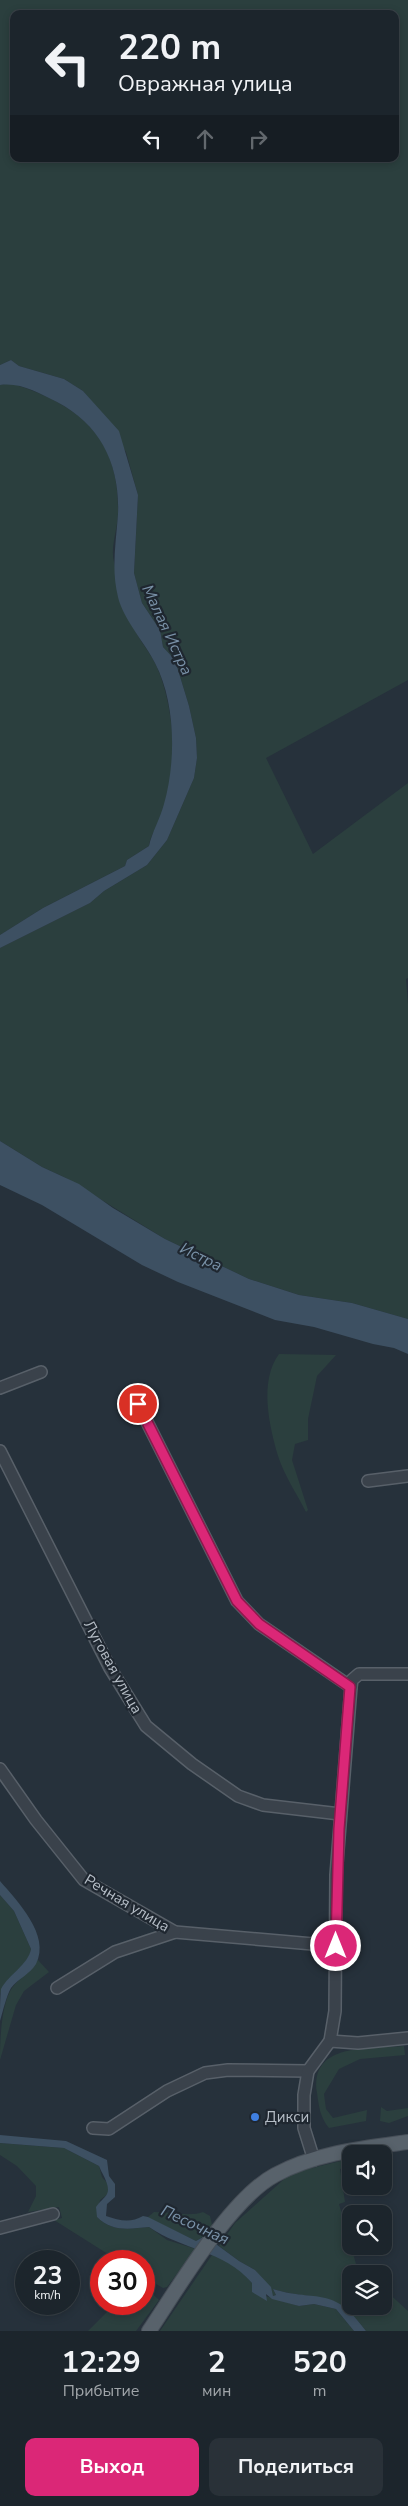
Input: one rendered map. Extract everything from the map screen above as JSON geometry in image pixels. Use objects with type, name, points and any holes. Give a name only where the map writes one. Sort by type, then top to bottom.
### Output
[{"type":"main road","points":[[149,2331],[228,2218],[241,2203],[273,2176],[314,2160],[346,2152],[408,2142]]},
{"type":"street","points":[[0,1388],[41,1372]]},
{"type":"street","points":[[138,1404],[237,1601],[259,1624],[350,1687]]},
{"type":"street","name":"Луговая улица","points":[[0,1451],[23,1493],[110,1668],[146,1726],[192,1764],[238,1796],[263,1805],[340,1814]]},
{"type":"street","points":[[368,1481],[408,1476]]},
{"type":"street","points":[[314,2160],[304,2128],[304,2095],[308,2071],[330,2041],[336,2011],[336,1875],[350,1687],[352,1680],[360,1674],[408,1674]]},
{"type":"street","name":"Речная улица","points":[[0,1769],[36,1820],[84,1880],[175,1932],[336,1946]]},
{"type":"street","points":[[56,1988],[115,1952],[175,1932]]},
{"type":"street","points":[[330,2041],[358,2043],[408,2038]]},
{"type":"street","points":[[93,2128],[109,2129],[167,2091],[205,2073],[228,2070],[308,2071]]},
{"type":"street","points":[[0,2228],[53,2214]]},
{"type":"green space","points":[[0,0],[408,0],[408,680],[266,758],[313,854],[408,783],[408,978],[406,979],[408,1004],[408,1319],[352,1303],[299,1295],[249,1279],[165,1239],[66,1178],[42,1167],[0,1141],[0,948],[90,903],[104,891],[147,865],[167,840],[194,778],[197,758],[196,738],[189,706],[175,660],[163,647],[160,630],[142,603],[134,573],[138,495],[126,452],[97,408],[83,391],[64,379],[19,366],[11,360],[0,365]]},
{"type":"green space","points":[[10,383],[35,391],[75,413],[91,427],[103,444],[112,464],[117,486],[118,513],[113,556],[122,595],[134,628],[155,663],[164,687],[172,731],[173,759],[171,778],[164,806],[149,846],[127,860],[125,866],[43,908],[0,935],[0,385]]},
{"type":"green space","points":[[279,1354],[336,1355],[317,1376],[308,1419],[308,1440],[295,1444],[292,1460],[308,1510],[306,1512],[281,1463],[269,1417],[269,1377]]},
{"type":"green space","points":[[0,1895],[14,1911],[31,1949],[25,1962],[6,1982],[0,1995]]},
{"type":"green space","points":[[37,1959],[49,1972],[24,1991],[16,2005],[0,2060],[5,2003],[12,1988],[35,1964]]},
{"type":"green space","points":[[404,2046],[405,2055],[360,2059],[339,2069],[324,2094],[326,2109],[333,2118],[367,2110],[366,2121],[329,2128],[322,2116],[317,2093],[317,2076],[322,2065],[332,2057],[345,2052],[359,2049]]},
{"type":"green space","points":[[381,2107],[387,2111],[408,2108],[408,2116],[389,2123],[380,2121]]},
{"type":"green space","points":[[0,2143],[64,2148],[99,2166],[102,2177],[108,2184],[108,2194],[100,2200],[97,2217],[103,2222],[115,2227],[128,2229],[149,2227],[167,2240],[196,2249],[167,2287],[163,2288],[155,2283],[155,2250],[102,2250],[54,2220],[62,2218],[59,2207],[28,2212],[36,2196],[36,2186],[17,2166],[0,2155]]},
{"type":"green space","points":[[342,2161],[342,2169],[340,2169],[342,2195],[344,2195],[345,2202],[339,2204],[342,2215],[342,2255],[353,2255],[357,2265],[342,2265],[342,2307],[324,2299],[273,2289],[276,2295],[273,2296],[255,2270],[219,2246],[235,2223],[291,2173]]},
{"type":"green space","points":[[154,2212],[186,2214],[203,2212],[210,2216],[212,2225],[205,2236],[196,2241],[150,2219],[148,2217]]},
{"type":"green space","points":[[212,2255],[229,2262],[244,2274],[252,2283],[252,2292],[299,2306],[314,2304],[336,2309],[354,2331],[160,2331]]},
{"type":"green space","points":[[155,2296],[159,2300],[155,2305]]},
{"type":"green space","points":[[392,2296],[408,2311],[408,2331],[366,2331],[353,2315],[392,2315]]},
{"type":"green space","points":[[104,2315],[148,2315],[136,2331],[88,2331]]},
{"type":"water","points":[[11,360],[19,366],[64,379],[83,391],[119,431],[138,495],[134,573],[142,603],[160,630],[163,647],[175,660],[189,706],[196,738],[197,758],[194,778],[167,840],[147,865],[104,891],[90,903],[0,948],[0,935],[43,908],[125,866],[127,860],[149,846],[168,788],[172,751],[170,714],[162,679],[151,655],[124,614],[118,597],[114,566],[118,496],[116,479],[105,448],[85,422],[57,402],[29,389],[15,385],[0,385],[0,365]]},
{"type":"water","name":"Истра","points":[[0,1141],[42,1167],[79,1184],[113,1208],[165,1239],[249,1279],[299,1295],[352,1303],[408,1319],[408,1354],[394,1348],[314,1327],[275,1320],[178,1282],[142,1265],[42,1205],[0,1185]]},
{"type":"water","points":[[0,1881],[23,1908],[36,1930],[39,1953],[33,1968],[11,1988],[0,2021],[1,1989],[26,1960],[31,1949],[14,1911],[0,1895]]},
{"type":"water","points":[[0,2135],[66,2141],[107,2160],[109,2176],[115,2184],[115,2197],[107,2204],[106,2216],[125,2220],[134,2220],[143,2216],[148,2217],[196,2241],[205,2236],[239,2261],[255,2270],[271,2287],[273,2296],[276,2295],[273,2289],[334,2301],[342,2306],[342,2315],[353,2315],[366,2331],[354,2331],[336,2309],[314,2304],[299,2306],[272,2299],[266,2294],[267,2301],[252,2292],[252,2283],[229,2264],[162,2235],[149,2227],[121,2228],[103,2222],[97,2217],[96,2207],[108,2191],[99,2166],[64,2148],[0,2143]]},
{"type":"place","name":"Дикси","points":[[255,2117]]},
{"type":"route","points":[[138,1404],[237,1601],[259,1624],[350,1687],[336,1875],[336,1946]]},
{"type":"water label","name":"Малая Истра","points":[[167,630]]},
{"type":"water label","name":"Песочная","points":[[195,2225]]}]
